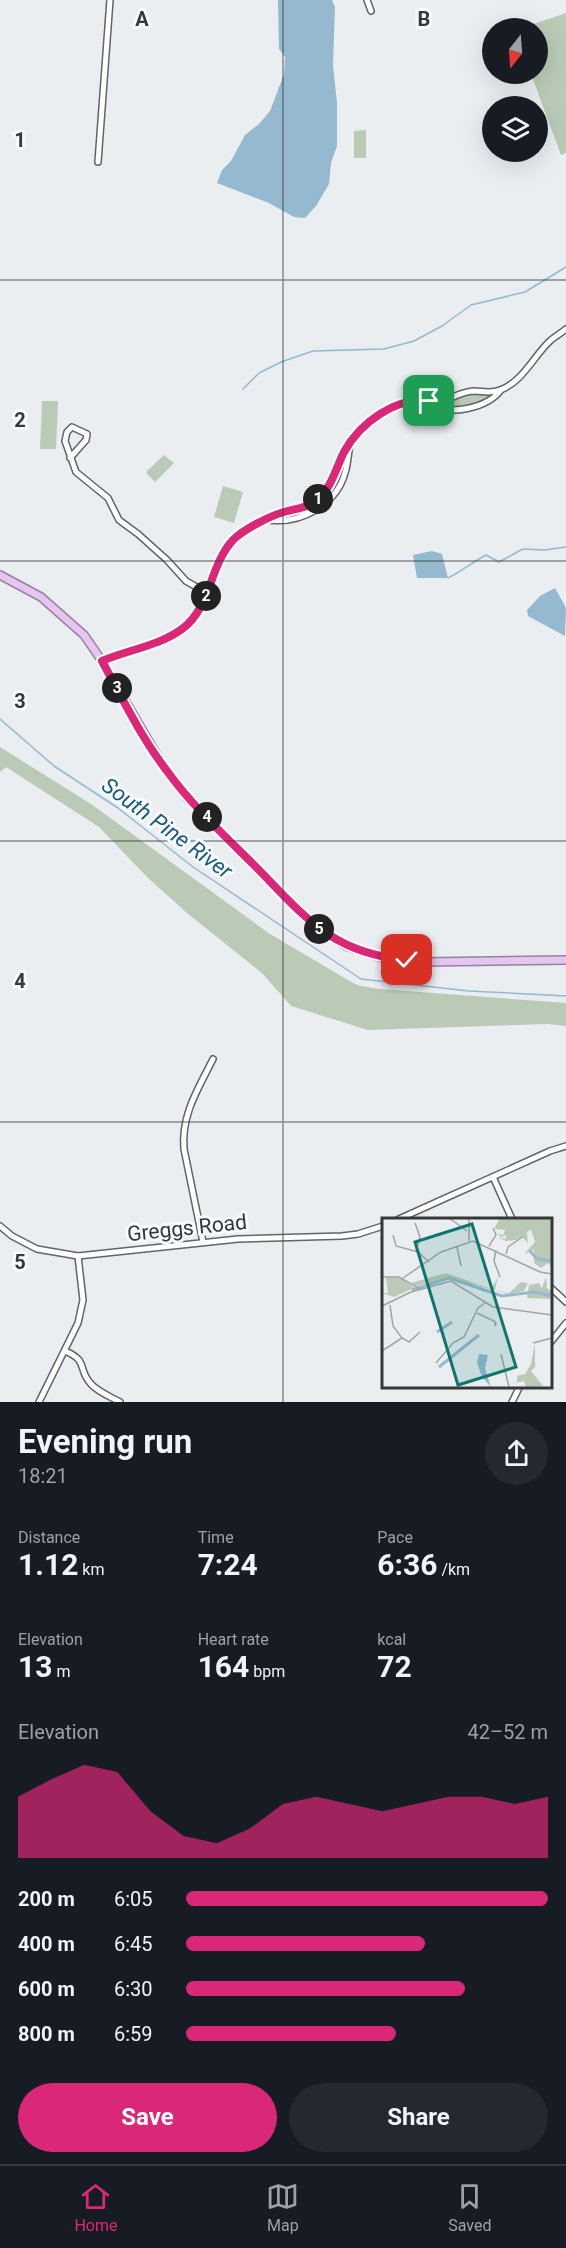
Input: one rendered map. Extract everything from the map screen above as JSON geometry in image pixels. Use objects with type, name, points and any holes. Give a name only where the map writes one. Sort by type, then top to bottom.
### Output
[{"type":"main road","points":[[0,575],[40,597],[84,635],[102,661],[165,769],[188,798],[314,926],[346,946],[383,958],[424,962],[566,960]]},
{"type":"street","points":[[98,162],[110,0]]},
{"type":"street","points":[[367,0],[371,11]]},
{"type":"street","points":[[429,401],[442,409],[471,408],[495,398],[501,390],[513,382],[551,340],[566,329]]},
{"type":"street","points":[[102,661],[181,630],[198,612],[222,554],[234,539],[249,527],[281,513],[313,504],[328,488],[351,442],[363,428],[383,412],[403,403],[420,400],[438,403],[454,395],[473,391],[488,393],[501,390]]},
{"type":"street","points":[[70,458],[86,440],[87,434],[72,427],[66,432],[65,441],[70,458],[76,472],[108,498],[119,520],[145,540],[186,581],[207,593]]},
{"type":"street","points":[[268,520],[286,521],[310,514],[325,503],[334,494],[345,476],[351,442]]},
{"type":"street","points":[[328,488],[334,494]]},
{"type":"street","points":[[203,1242],[183,1135],[186,1115],[213,1059]]},
{"type":"street","points":[[401,1218],[550,1151],[566,1146]]},
{"type":"street","points":[[493,1177],[512,1218]]},
{"type":"street","name":"Greggs Road","points":[[0,1226],[12,1236],[37,1249],[78,1256],[258,1237],[347,1235],[382,1226]]},
{"type":"street","points":[[39,1402],[78,1323],[83,1300],[78,1256]]},
{"type":"street","points":[[551,1289],[566,1302]]},
{"type":"street","points":[[551,1341],[566,1323]]},
{"type":"street","points":[[65,1351],[81,1361],[91,1384],[120,1402]]},
{"type":"street","points":[[512,1402],[520,1387]]},
{"type":"green space","points":[[566,13],[566,153],[561,155],[548,120],[548,96],[539,96],[535,84],[548,84],[548,19]]},
{"type":"green space","points":[[366,130],[366,158],[354,158],[354,131]]},
{"type":"green space","points":[[501,390],[495,398],[457,410],[431,405],[454,395]]},
{"type":"green space","points":[[42,401],[58,401],[56,449],[40,449]]},
{"type":"green space","points":[[351,442],[346,472],[334,494],[310,514],[268,520],[313,504],[323,494]]},
{"type":"green space","points":[[164,455],[174,463],[155,482],[147,471]]},
{"type":"green space","points":[[223,486],[243,492],[234,523],[214,517]]},
{"type":"green space","points":[[0,747],[91,804],[270,934],[353,983],[380,989],[566,1003],[566,1026],[548,1024],[368,1030],[291,1006],[262,973],[187,913],[148,878],[99,827],[6,767],[0,772]]},
{"type":"water","points":[[278,0],[332,0],[335,7],[333,65],[337,103],[337,146],[331,163],[329,184],[316,206],[305,218],[294,217],[269,203],[217,183],[222,170],[231,161],[245,135],[270,111],[284,74],[285,57],[279,49]]},
{"type":"water","points":[[432,551],[442,554],[448,578],[417,578],[413,555]]},
{"type":"water","points":[[555,588],[566,608],[565,636],[528,616],[527,610],[540,596]]},
{"type":"waterway","points":[[243,389],[259,373],[281,362],[313,351],[384,349],[414,341],[442,326],[471,305],[525,292],[566,267]]},
{"type":"waterway","points":[[448,578],[486,555],[499,562],[523,549],[544,550],[566,547]]},
{"type":"waterway","name":"South Pine River","points":[[0,719],[54,766],[118,808],[193,867],[361,979],[469,991],[566,996]]},
{"type":"route","points":[[407,960],[383,958],[346,946],[314,926],[188,798],[165,769],[102,661],[181,630],[198,612],[222,554],[234,539],[249,527],[281,513],[313,504],[333,482],[344,453],[351,442],[363,428],[383,412],[403,403],[429,401]]}]
